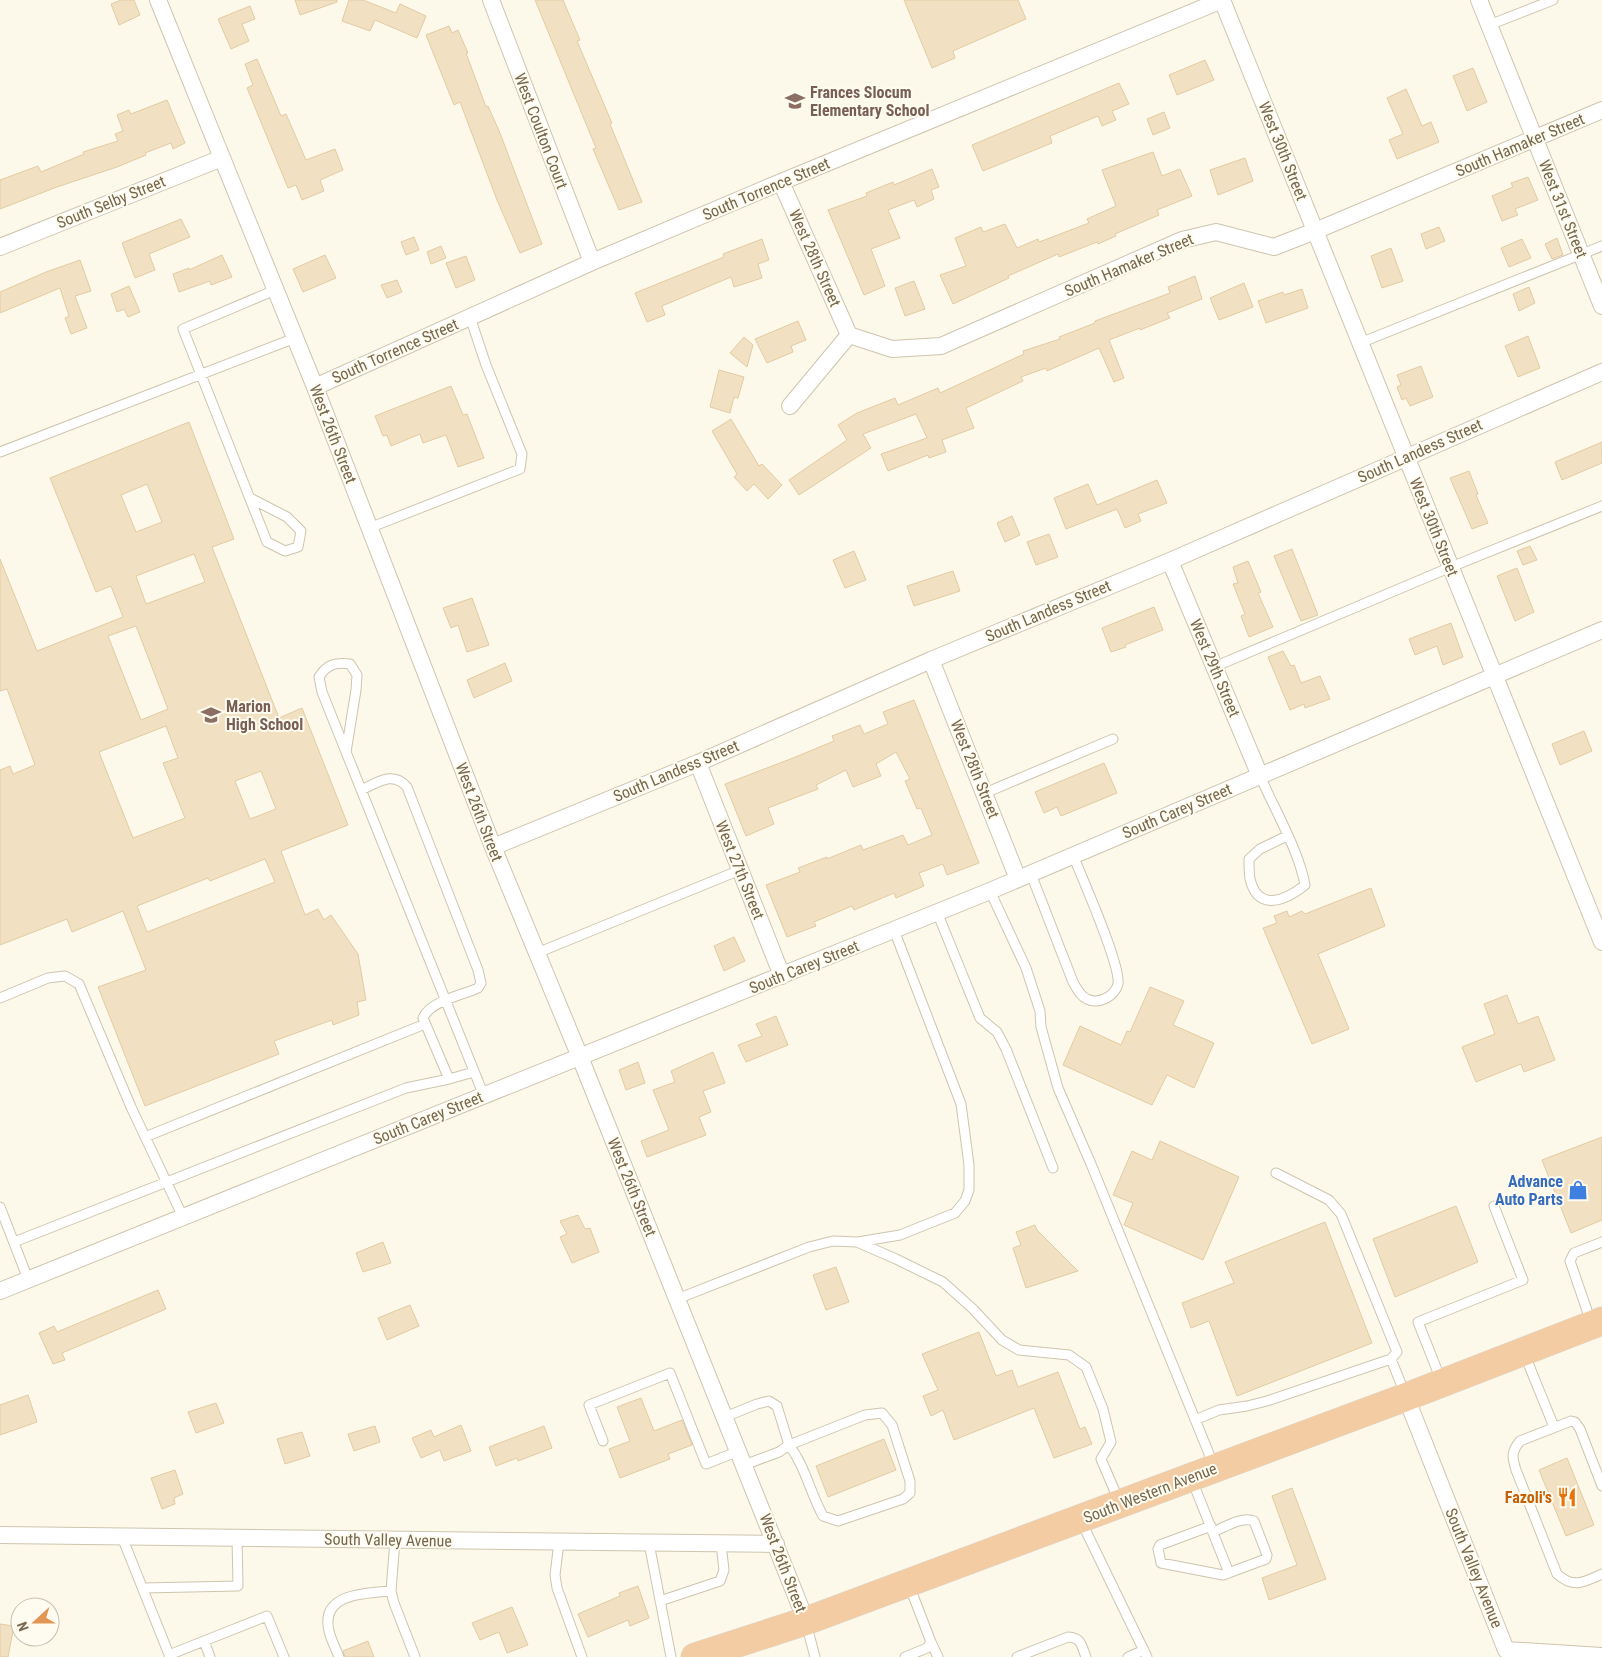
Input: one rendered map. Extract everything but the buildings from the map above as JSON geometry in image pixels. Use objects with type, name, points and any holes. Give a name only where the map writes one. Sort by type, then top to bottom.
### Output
[{"type":"highway","name":"South Western Avenue","points":[[695,1657],[806,1621],[1406,1397],[1597,1322]]},
{"type":"street","name":"West 26th Street","points":[[158,0],[315,387],[493,847],[678,1299],[806,1621]]},
{"type":"street","name":"West Coulton Court","points":[[491,0],[592,262]]},
{"type":"street","name":"South Torrence Street","points":[[315,387],[592,262],[1222,0]]},
{"type":"street","name":"West 30th Street","points":[[1222,0],[1602,942]]},
{"type":"street","name":"West 31st Street","points":[[1479,0],[1602,306]]},
{"type":"street","name":"South Hamaker Street","points":[[849,335],[892,348],[941,346],[1182,240],[1216,232],[1274,247],[1602,110]]},
{"type":"street","name":"South Selby Street","points":[[0,246],[222,158]]},
{"type":"street","name":"West 28th Street","points":[[781,182],[849,335]]},
{"type":"street","points":[[790,406],[849,335]]},
{"type":"street","name":"South Landess Street","points":[[493,847],[698,763],[931,660],[1170,560],[1602,372]]},
{"type":"street","name":"West 29th Street","points":[[1170,560],[1260,776]]},
{"type":"street","name":"South Carey Street","points":[[0,1291],[990,891],[1602,630]]},
{"type":"street","name":"West 28th Street","points":[[931,660],[985,793],[1025,876]]},
{"type":"street","name":"West 27th Street","points":[[698,763],[782,976]]},
{"type":"street","name":"South Valley Avenue","points":[[1406,1397],[1507,1653],[1602,1656]]},
{"type":"street","name":"South Valley Avenue","points":[[0,1535],[776,1544]]},
{"type":"lane","points":[[1489,25],[1553,0]]},
{"type":"lane","points":[[1360,343],[1602,246]]},
{"type":"lane","points":[[250,498],[287,517],[301,531],[298,548],[285,550],[267,542],[183,329],[275,290]]},
{"type":"lane","points":[[369,528],[520,469],[522,454],[486,365],[470,317]]},
{"type":"lane","points":[[0,452],[295,338]]},
{"type":"lane","points":[[1214,667],[1451,567],[1602,506]]},
{"type":"lane","points":[[346,752],[357,675],[350,664],[338,662],[325,668],[319,677],[322,692],[445,1001],[484,1096]]},
{"type":"lane","points":[[985,793],[1112,739]]},
{"type":"lane","points":[[1260,776],[1287,836],[1303,873],[1305,885],[1293,894],[1276,901],[1266,900],[1255,892],[1250,878],[1249,859],[1260,848],[1287,836]]},
{"type":"lane","points":[[361,790],[384,779],[394,778],[402,780],[407,787],[478,970],[481,983],[478,988],[445,1001],[425,1013],[423,1018],[449,1079]]},
{"type":"lane","points":[[1025,876],[1080,994],[1088,1000],[1097,1001],[1106,998],[1114,992],[1118,984],[1118,972],[1073,856]]},
{"type":"lane","points":[[537,953],[740,870]]},
{"type":"lane","points":[[990,891],[1029,976],[1040,1011],[1041,1028],[1058,1088],[1196,1420],[1212,1529],[1229,1573]]},
{"type":"lane","points":[[937,912],[980,1018],[997,1032],[1006,1049],[1053,1168]]},
{"type":"lane","points":[[678,1299],[809,1247],[834,1242],[857,1242],[900,1235],[955,1213],[965,1202],[969,1190],[969,1165],[961,1104],[894,930]]},
{"type":"lane","points":[[0,998],[48,978],[65,976],[79,984],[145,1137],[183,1217]]},
{"type":"lane","points":[[145,1137],[425,1024]]},
{"type":"lane","points":[[14,1242],[406,1088],[474,1072]]},
{"type":"lane","points":[[1196,1420],[1219,1410],[1267,1401],[1391,1359],[1397,1352],[1341,1214],[1329,1200],[1276,1173]]},
{"type":"lane","points":[[1442,1383],[1418,1322],[1523,1280],[1494,1206]]},
{"type":"lane","points":[[0,1207],[28,1280]]},
{"type":"lane","points":[[857,1242],[896,1258],[943,1282],[973,1309],[1002,1340],[1019,1350],[1069,1355],[1086,1367],[1103,1409],[1111,1442],[1100,1459],[1120,1504]]},
{"type":"lane","points":[[1597,1322],[1570,1261],[1574,1253],[1602,1242]]},
{"type":"lane","points":[[1524,1351],[1554,1427]]},
{"type":"lane","points":[[1391,1359],[1406,1397]]},
{"type":"lane","points":[[603,1441],[589,1405],[670,1373],[706,1464],[779,1452],[789,1445],[865,1415],[882,1412],[892,1425],[910,1481],[910,1493],[903,1499],[838,1521],[823,1516],[815,1501],[800,1459],[789,1445],[777,1406],[769,1401],[725,1417]]},
{"type":"lane","points":[[1602,1486],[1577,1424],[1571,1421],[1520,1441],[1514,1448],[1513,1458],[1516,1470],[1557,1574],[1566,1582],[1574,1584],[1602,1574]]},
{"type":"lane","points":[[1080,1519],[1145,1654],[1128,1657]]},
{"type":"lane","points":[[1249,1519],[1254,1521],[1267,1554],[1266,1559],[1223,1575],[1161,1563],[1158,1549],[1160,1545],[1212,1529],[1241,1520],[1249,1519]]},
{"type":"lane","points":[[122,1537],[170,1656],[267,1616],[284,1657]]},
{"type":"lane","points":[[142,1588],[238,1586],[237,1538]]},
{"type":"lane","points":[[396,1540],[391,1591],[415,1657]]},
{"type":"lane","points":[[559,1542],[555,1575],[556,1588],[582,1657]]},
{"type":"lane","points":[[649,1543],[671,1657]]},
{"type":"lane","points":[[660,1601],[720,1581],[724,1570],[721,1544]]},
{"type":"lane","points":[[908,1583],[938,1657]]},
{"type":"lane","points":[[339,1657],[328,1630],[330,1613],[335,1604],[344,1597],[391,1591]]},
{"type":"lane","points":[[806,1621],[815,1657]]},
{"type":"lane","points":[[1017,1657],[1068,1637],[1079,1640],[1086,1657]]},
{"type":"lane","points":[[204,1641],[210,1657]]},
{"type":"lane","points":[[905,1657],[927,1648],[931,1642]]},
{"type":"place","name":"Frances Slocum Elementary School","points":[[795,101]]},
{"type":"place","name":"Marion High School","points":[[211,715]]},
{"type":"place","name":"Advance Auto Parts","points":[[1578,1190]]},
{"type":"place","name":"Fazoli's","points":[[1567,1497]]}]
